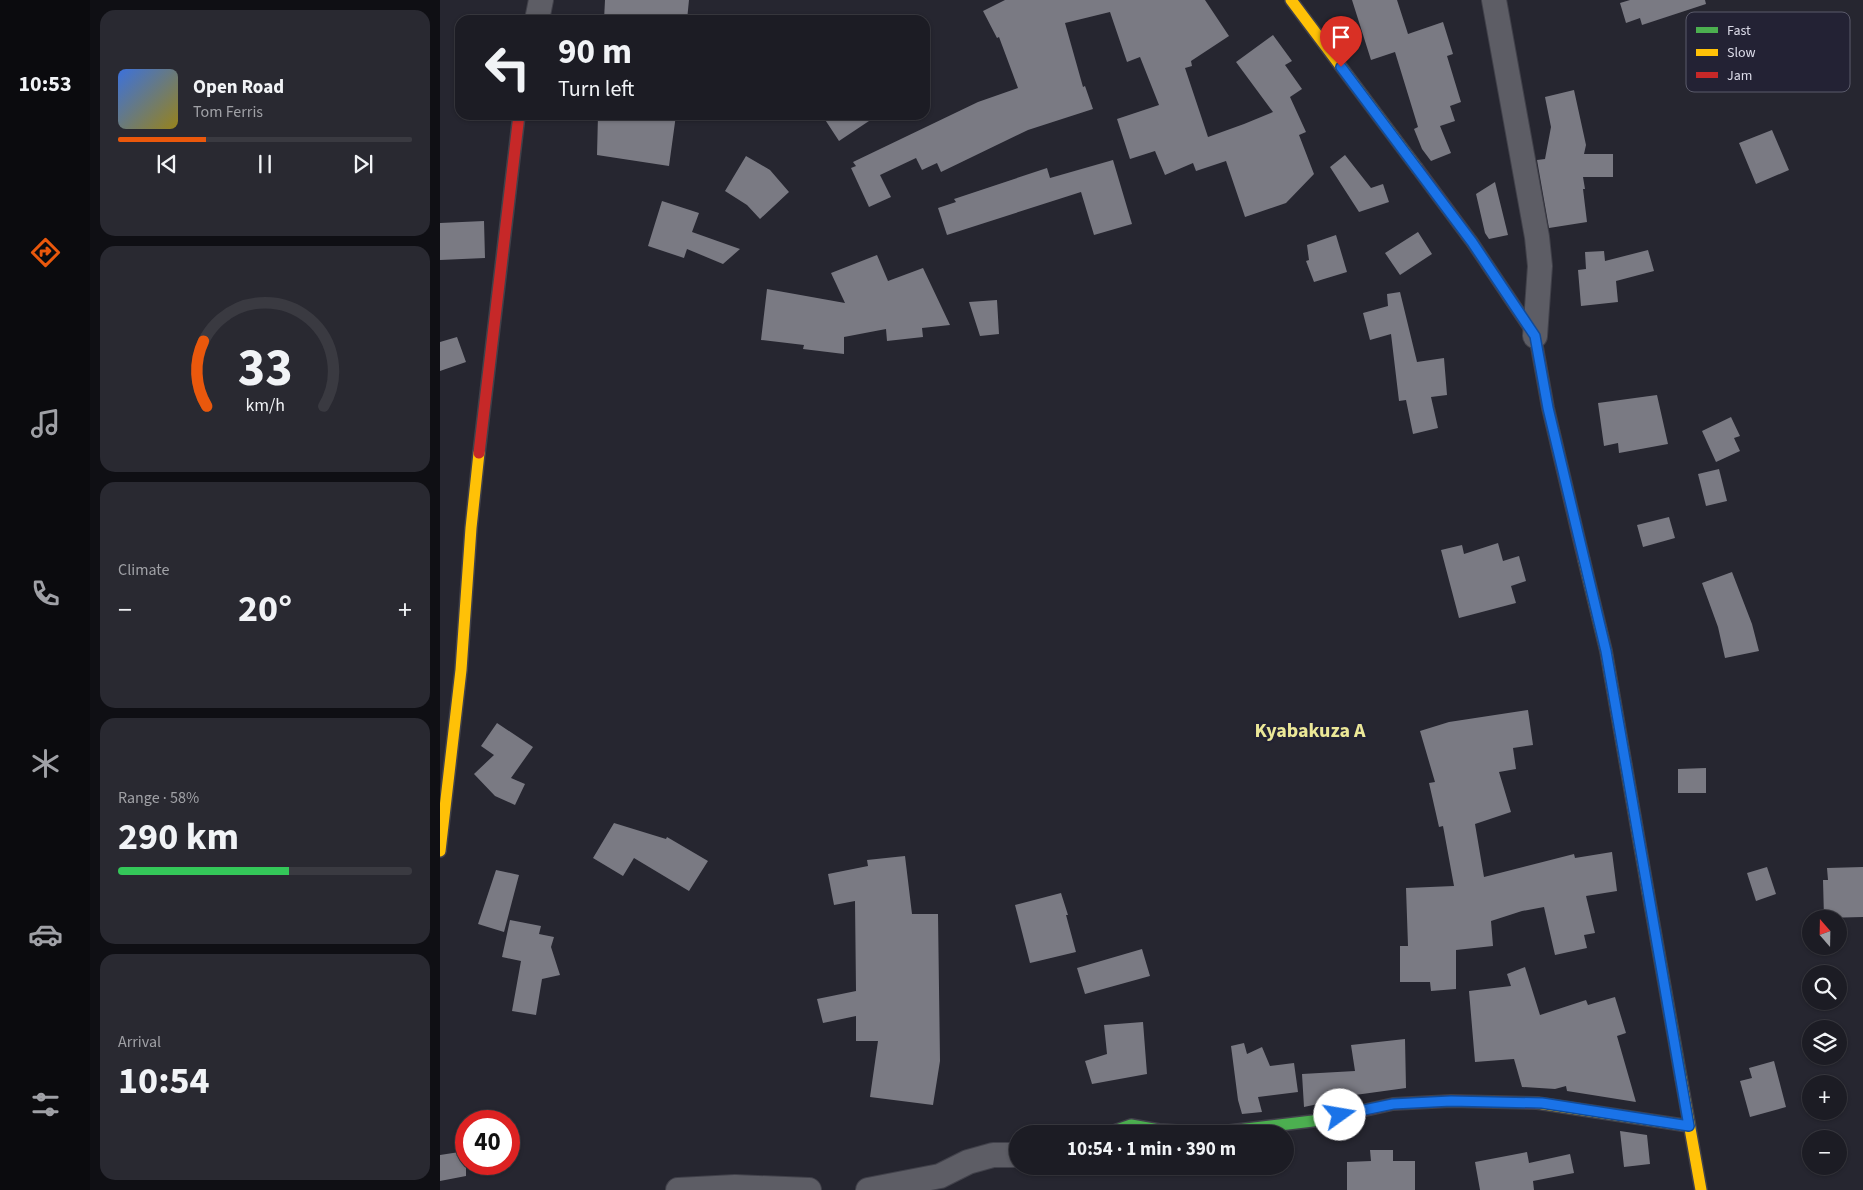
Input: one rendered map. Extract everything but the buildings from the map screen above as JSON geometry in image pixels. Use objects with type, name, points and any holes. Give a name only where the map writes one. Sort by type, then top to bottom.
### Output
[{"type":"street","points":[[538,15],[541,0]]},
{"type":"street","points":[[1291,0],[1472,242],[1535,336]]},
{"type":"street","points":[[1494,0],[1537,237],[1540,266],[1535,336],[1548,408],[1606,651],[1700,1190]]},
{"type":"street","points":[[440,851],[461,670],[472,519],[518,120]]},
{"type":"street","points":[[1287,1125],[1306,1123],[1393,1104],[1451,1101],[1542,1103],[1689,1126]]},
{"type":"street","points":[[868,1190],[940,1176],[968,1162],[993,1155],[1009,1155]]},
{"type":"street","points":[[678,1190],[735,1187],[809,1190]]},
{"type":"traffic: fast","points":[[1648,892],[1681,1078]]},
{"type":"traffic: fast","points":[[1279,1125],[1321,1120]]},
{"type":"traffic: slow","points":[[1291,0],[1417,168]]},
{"type":"traffic: slow","points":[[440,851],[461,670],[471,528],[479,453]]},
{"type":"traffic: slow","points":[[1584,560],[1606,651],[1648,892]]},
{"type":"traffic: slow","points":[[1681,1078],[1701,1190]]},
{"type":"traffic: slow","points":[[1537,1103],[1689,1126]]},
{"type":"traffic: jam","points":[[479,453],[518,120]]},
{"type":"traffic: jam","points":[[1417,168],[1472,242],[1535,336],[1548,408],[1584,560]]},
{"type":"traffic: jam","points":[[1321,1120],[1393,1104],[1451,1101],[1537,1103]]},
{"type":"district","name":"Kyabakuza A","points":[[1310,731]]},
{"type":"route","points":[[1340,1115],[1393,1104],[1451,1101],[1542,1103],[1689,1126],[1606,651],[1586,574],[1548,408],[1535,336],[1472,242],[1341,67]]}]
